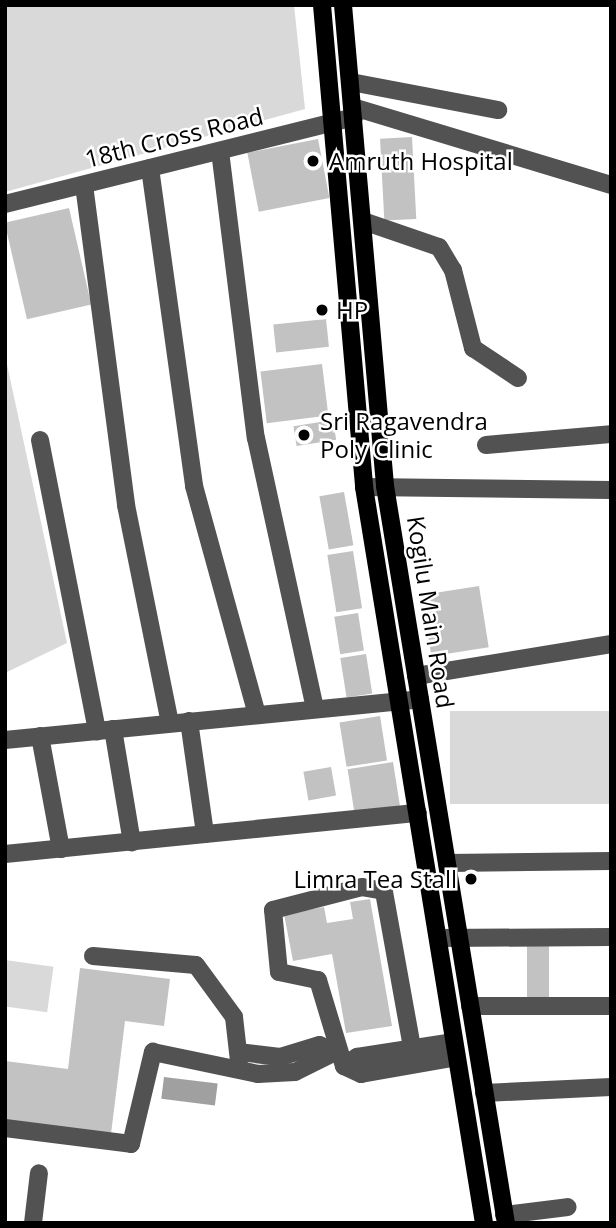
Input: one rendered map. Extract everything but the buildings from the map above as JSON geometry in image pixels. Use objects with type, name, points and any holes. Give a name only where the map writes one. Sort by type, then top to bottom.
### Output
[{"type":"main road","name":"Kogilu Main Road","points":[[322,5],[364,487],[484,1223]]},
{"type":"main road","name":"Kogilu Main Road","points":[[343,5],[385,486],[505,1219]]},
{"type":"street","points":[[351,82],[498,110]]},
{"type":"street","name":"18th Cross Road","points":[[5,204],[334,122],[354,112]]},
{"type":"street","points":[[354,112],[611,184]]},
{"type":"street","points":[[220,151],[256,439],[315,708]]},
{"type":"street","points":[[150,168],[194,486],[257,714]]},
{"type":"street","points":[[84,185],[126,505],[170,723]]},
{"type":"street","points":[[363,221],[439,247],[453,270],[472,348],[518,378]]},
{"type":"street","points":[[486,445],[611,433]]},
{"type":"street","points":[[40,440],[132,842]]},
{"type":"street","points":[[364,487],[611,490]]},
{"type":"street","points":[[416,676],[611,644]]},
{"type":"street","points":[[5,740],[420,699]]},
{"type":"street","points":[[189,721],[205,834]]},
{"type":"street","points":[[40,736],[61,849]]},
{"type":"street","points":[[5,854],[418,813]]},
{"type":"street","points":[[447,863],[611,861]]},
{"type":"street","points":[[414,1056],[389,905],[378,885],[273,910],[279,972],[318,980],[340,1059],[361,1074],[414,1056],[456,1049]]},
{"type":"street","points":[[438,938],[611,937]]},
{"type":"street","points":[[93,956],[196,965],[234,1017],[239,1060]]},
{"type":"street","points":[[470,1006],[611,1006]]},
{"type":"street","points":[[5,1128],[131,1143],[153,1052],[239,1060],[295,1072],[340,1059]]},
{"type":"street","points":[[484,1093],[611,1087]]},
{"type":"street","points":[[33,1223],[38,1173]]},
{"type":"street","points":[[505,1219],[568,1207]]},
{"type":"shaded area","points":[[5,5],[294,5],[305,109],[5,192]]},
{"type":"shaded area","points":[[5,355],[67,643],[5,673]]},
{"type":"shaded area","points":[[450,711],[611,711],[611,804],[450,804]]},
{"type":"shaded area","points":[[5,960],[54,967],[47,1012],[5,1006]]},
{"type":"shaded area","points":[[164,1077],[218,1084],[215,1105],[161,1099]]},
{"type":"place","name":"Amruth Hospital","points":[[313,161]]},
{"type":"place","name":"HP","points":[[322,310]]},
{"type":"place","name":"Sri Ragavendra Poly Clinic","points":[[304,435]]},
{"type":"place","name":"Limra Tea Stall","points":[[471,879]]}]
